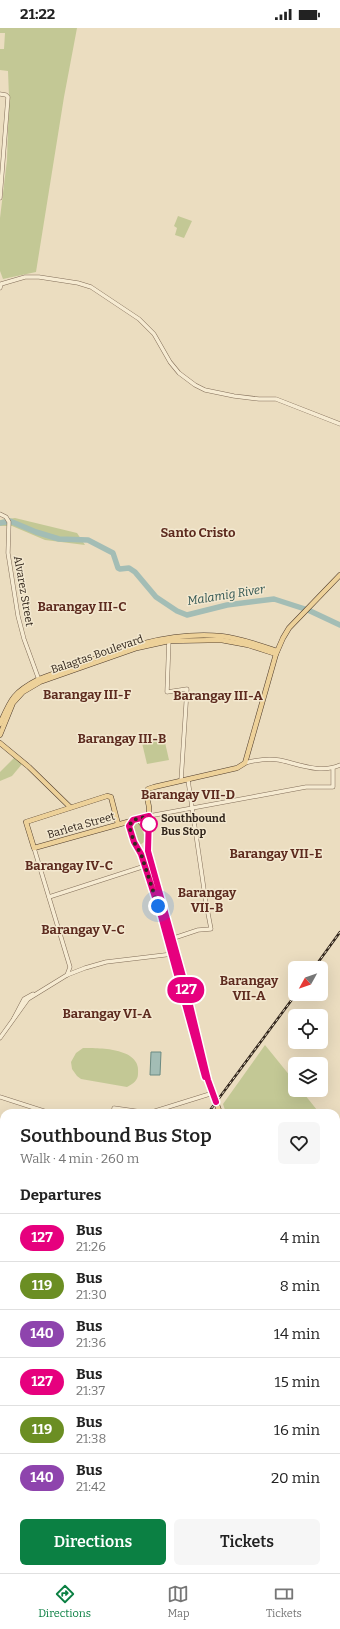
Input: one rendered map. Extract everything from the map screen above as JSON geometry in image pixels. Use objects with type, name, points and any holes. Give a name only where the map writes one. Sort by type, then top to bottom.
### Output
[{"type":"main road","points":[[219,1109],[208,1080],[194,1030],[148,851],[149,816],[146,792],[148,789],[237,768],[245,763],[276,652],[289,628],[340,575]]},
{"type":"main road","name":"Balagtas Boulevard","points":[[0,724],[14,695],[20,689],[137,648],[169,640],[221,638],[248,643],[276,652]]},
{"type":"main road","name":"Balagtas Boulevard","points":[[0,735],[17,697],[40,681]]},
{"type":"main road","points":[[0,743],[29,767],[70,807]]},
{"type":"main road","points":[[34,848],[26,822],[107,796],[111,797],[118,824]]},
{"type":"main road","name":"Barleta Street","points":[[34,848],[118,824],[128,824],[136,819],[149,816]]},
{"type":"main road","points":[[136,819],[148,831]]},
{"type":"main road","points":[[128,824],[145,866],[170,939]]},
{"type":"street","points":[[0,94],[8,97],[0,198]]},
{"type":"street","points":[[0,279],[1,286],[25,277],[39,277],[78,283],[95,290],[139,319],[154,334],[170,362],[179,373],[195,385],[205,390],[234,396],[259,399],[276,399],[340,424]]},
{"type":"street","name":"Alvarez Street","points":[[0,514],[8,519],[10,526],[8,553],[18,616],[24,639],[40,681]]},
{"type":"street","points":[[169,640],[167,692],[187,690],[181,781]]},
{"type":"street","points":[[245,763],[267,759],[313,768],[333,768],[340,765]]},
{"type":"street","points":[[149,816],[306,787],[333,787],[333,768]]},
{"type":"street","points":[[170,939],[198,930],[211,929],[191,808],[188,780]]},
{"type":"street","points":[[34,848],[70,967],[67,975]]},
{"type":"street","points":[[49,897],[145,866]]},
{"type":"street","points":[[0,1038],[14,1020],[15,1015],[27,996],[36,994],[67,975],[106,962],[174,954]]},
{"type":"street","points":[[70,967],[77,971]]},
{"type":"street","points":[[158,1109],[213,1093]]},
{"type":"street","points":[[0,1097],[39,1109]]},
{"type":"green space","points":[[0,28],[77,28],[64,97],[36,272],[3,279],[0,271],[0,218],[7,160],[9,97],[8,71],[0,70],[0,49],[4,49],[5,33],[0,33]]},
{"type":"green space","points":[[178,216],[192,221],[184,238],[175,235],[177,228],[174,226]]},
{"type":"green space","points":[[15,518],[77,533],[85,545],[45,540],[12,526],[0,526],[0,520]]},
{"type":"green space","points":[[164,738],[169,760],[147,764],[142,743]]},
{"type":"green space","points":[[15,757],[22,764],[12,776],[0,781],[0,772]]},
{"type":"green space","points":[[138,821],[145,837],[144,842],[140,845],[137,844],[131,827]]},
{"type":"green space","points":[[265,1045],[288,1073],[288,1097],[307,1097],[316,1109],[225,1109],[223,1104]]},
{"type":"green space","points":[[83,1048],[109,1049],[127,1054],[134,1059],[138,1065],[138,1076],[136,1080],[127,1087],[81,1079],[72,1069],[71,1062],[76,1053]]},
{"type":"water","points":[[151,1052],[161,1052],[160,1075],[150,1075]]},
{"type":"waterway","name":"Malamig River","points":[[0,523],[10,521],[36,532],[59,539],[88,540],[113,553],[118,568],[129,568],[135,572],[156,597],[177,611],[187,615],[227,605],[274,599],[308,610],[340,625]]},
{"type":"railway","points":[[319,961],[340,932]]},
{"type":"railway","points":[[211,1109],[291,1001]]},
{"type":"bus line","name":"127","points":[[205,1077],[161,916],[141,854],[134,842],[129,826],[133,820],[149,816],[147,840],[148,851],[184,980],[208,1080],[216,1102]]},
{"type":"place","name":"Southbound Bus Stop","points":[[149,824]]},
{"type":"district","name":"Santo Cristo","points":[[198,532]]},
{"type":"district","name":"Barangay III-C","points":[[82,606]]},
{"type":"district","name":"Barangay III-F","points":[[87,694]]},
{"type":"district","name":"Barangay III-A","points":[[218,695]]},
{"type":"district","name":"Barangay III-B","points":[[122,738]]},
{"type":"district","name":"Barangay VII-D","points":[[188,794]]},
{"type":"district","name":"Barangay VII-E","points":[[276,853]]},
{"type":"district","name":"Barangay IV-C","points":[[69,865]]},
{"type":"district","name":"Barangay VII-B","points":[[207,900]]},
{"type":"district","name":"Barangay V-C","points":[[83,929]]},
{"type":"district","name":"Barangay VII-A","points":[[249,988]]},
{"type":"district","name":"Barangay VI-A","points":[[107,1013]]},
{"type":"route","points":[[149,824],[149,816],[133,820],[129,826],[134,842],[141,854],[158,906]]}]
